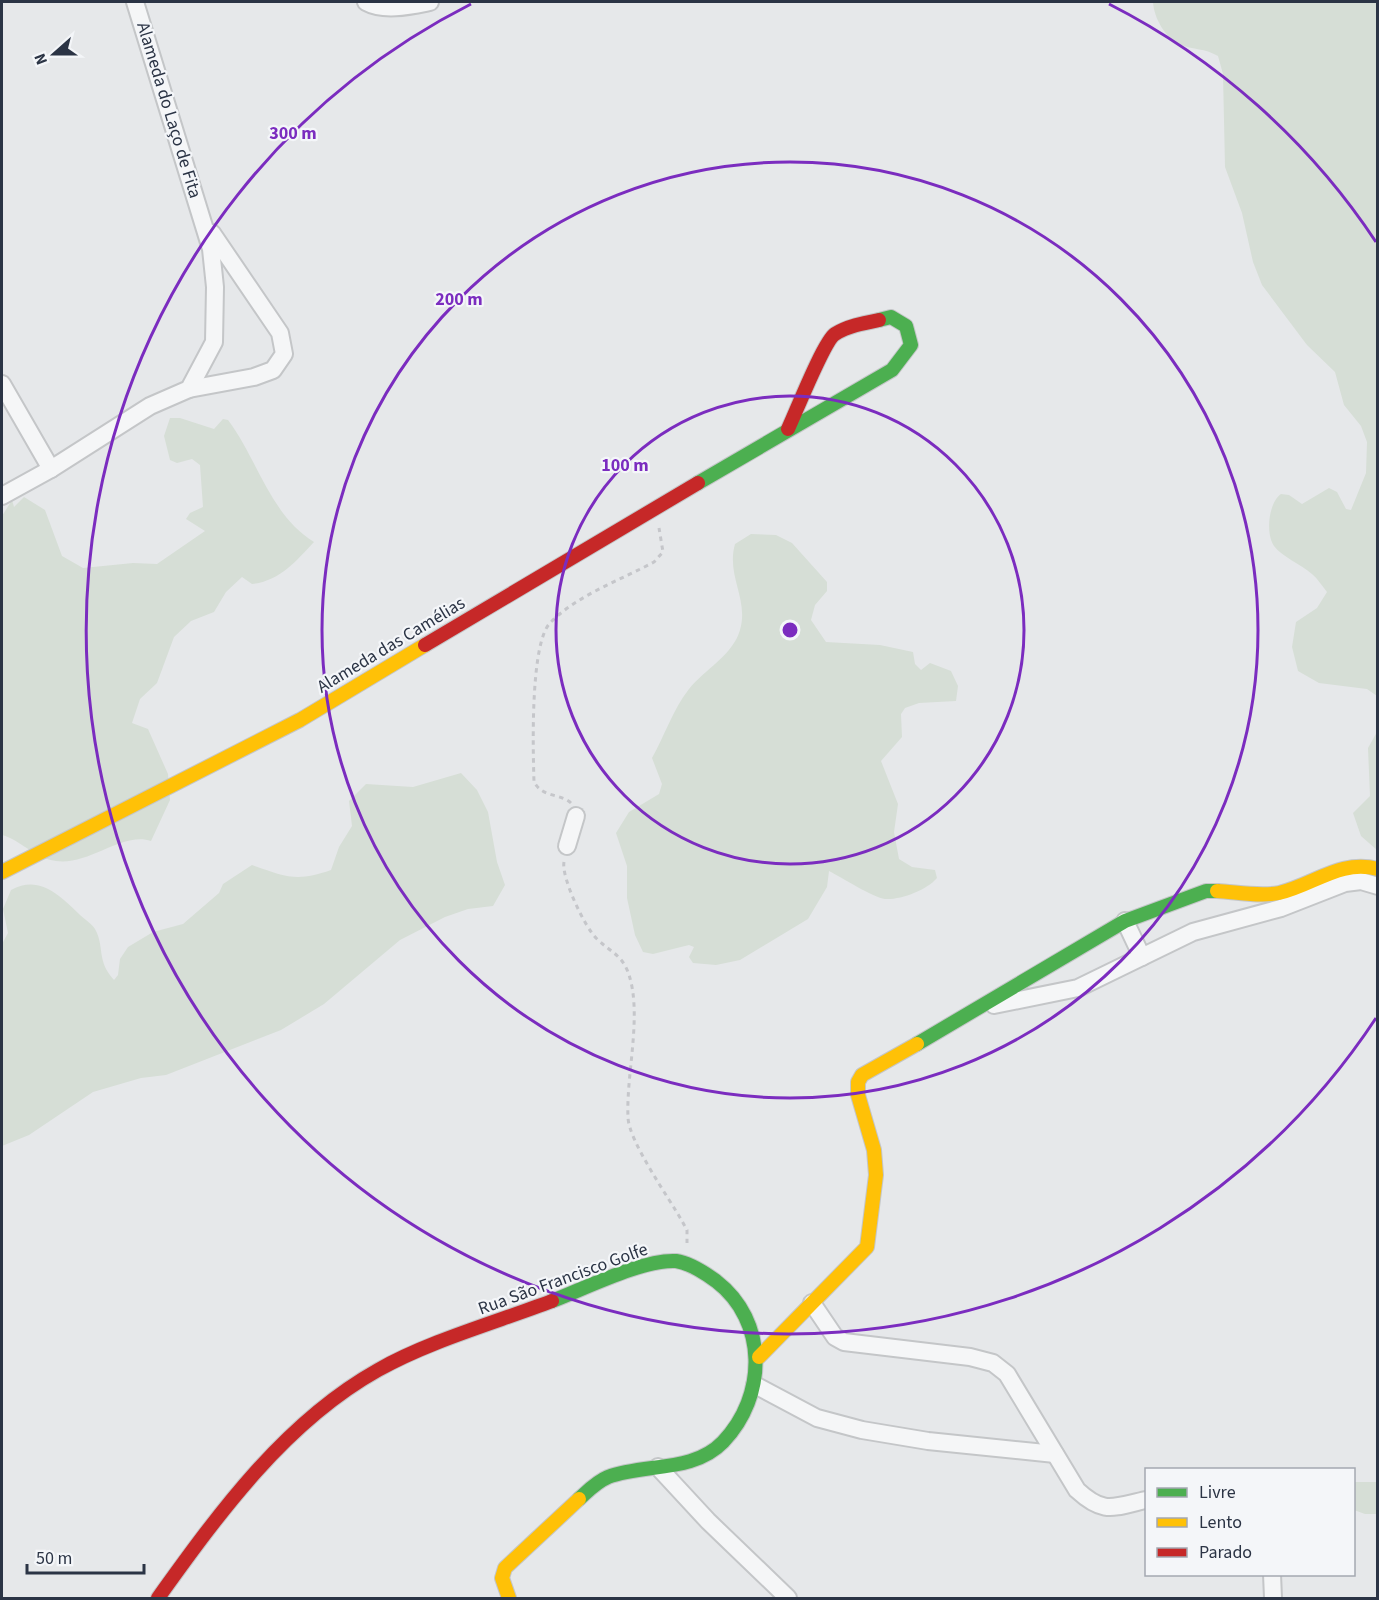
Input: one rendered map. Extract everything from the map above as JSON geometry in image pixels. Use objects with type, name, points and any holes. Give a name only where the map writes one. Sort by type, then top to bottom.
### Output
[{"type":"street","name":"Alameda do Laço de Fita","points":[[135,2],[211,249],[215,287],[214,342],[189,389]]},
{"type":"street","points":[[366,2],[375,7],[406,6],[430,2]]},
{"type":"street","name":"Alameda do Laço de Fita","points":[[189,389],[254,377],[273,370],[284,354],[280,333],[202,218]]},
{"type":"street","name":"Alameda das Camélias","points":[[2,872],[300,720],[788,429],[892,370],[911,345],[906,326],[891,317],[857,324],[833,335],[822,348],[811,381],[788,429]]},
{"type":"street","points":[[2,384],[51,469]]},
{"type":"street","points":[[2,496],[51,469],[150,406],[189,389]]},
{"type":"street","points":[[567,846],[576,816]]},
{"type":"street","points":[[759,1357],[867,1247],[876,1175],[874,1150],[858,1095],[858,1082],[862,1075],[983,1007],[1125,921],[1206,891],[1278,893],[1341,868],[1362,865],[1377,869]]},
{"type":"street","points":[[983,1007],[1078,988],[1193,932],[1281,908],[1345,883],[1361,880],[1377,886]]},
{"type":"street","points":[[1125,921],[1142,957]]},
{"type":"street","name":"Rua São Francisco Golfe","points":[[158,1599],[218,1515],[287,1440],[336,1396],[379,1369],[657,1261],[682,1262],[706,1274],[729,1292],[746,1313],[756,1336],[759,1357],[755,1385],[745,1409],[719,1445],[701,1457],[608,1477],[594,1485],[506,1568],[502,1578],[508,1599]]},
{"type":"street","points":[[812,1303],[835,1337],[844,1342],[970,1357],[993,1363],[1007,1374],[1077,1490],[1093,1504],[1109,1508],[1145,1500]]},
{"type":"street","points":[[755,1385],[817,1418],[862,1430],[1057,1458]]},
{"type":"street","points":[[658,1467],[708,1521],[788,1599]]},
{"type":"street","points":[[1272,1576],[1273,1599]]},
{"type":"path","points":[[576,816],[573,805],[567,800],[547,794],[534,782],[535,671],[548,625],[566,608],[654,562],[663,552],[660,531],[651,511]]},
{"type":"path","points":[[567,846],[562,870],[578,908],[596,939],[617,953],[629,975],[633,1006],[627,1119],[636,1141],[687,1230],[688,1238],[682,1262]]},
{"type":"shaded area","points":[[1153,2],[1377,2],[1377,696],[1367,689],[1319,683],[1298,671],[1292,647],[1296,622],[1317,608],[1327,592],[1312,574],[1274,546],[1269,526],[1271,511],[1281,494],[1289,495],[1302,504],[1329,488],[1337,492],[1346,509],[1351,510],[1366,473],[1367,442],[1361,426],[1344,405],[1335,372],[1307,345],[1262,285],[1253,262],[1242,213],[1225,167],[1223,74],[1218,56],[1181,45],[1170,38],[1158,21]]},
{"type":"shaded area","points":[[170,418],[180,418],[214,429],[223,419],[228,420],[275,502],[299,531],[314,542],[287,569],[271,579],[252,584],[242,577],[226,592],[214,612],[191,621],[174,637],[157,683],[140,699],[132,723],[148,729],[168,774],[170,800],[151,841],[140,839],[117,844],[80,859],[56,861],[48,859],[2,835],[2,516],[12,500],[14,507],[24,497],[45,510],[62,556],[83,568],[133,563],[157,564],[205,531],[186,519],[190,513],[203,507],[200,465],[192,459],[177,463],[170,460],[164,436]]},
{"type":"shaded area","points":[[751,534],[776,535],[792,543],[827,582],[827,591],[815,605],[811,620],[826,642],[880,645],[913,652],[915,664],[921,670],[930,663],[951,671],[958,686],[956,701],[919,703],[905,708],[901,714],[902,737],[881,761],[898,804],[894,832],[899,859],[912,867],[935,870],[937,878],[913,893],[885,899],[829,871],[827,887],[808,919],[740,960],[716,965],[693,963],[689,957],[694,947],[689,945],[653,954],[643,952],[635,935],[627,898],[627,866],[616,833],[629,812],[659,794],[662,784],[652,758],[673,714],[689,689],[725,655],[736,639],[740,630],[742,608],[733,567],[733,556],[735,544]]},
{"type":"shaded area","points":[[1377,732],[1377,850],[1361,836],[1353,813],[1370,796],[1368,748]]},
{"type":"shaded area","points":[[461,773],[477,790],[488,812],[497,862],[505,885],[493,906],[468,909],[445,917],[400,940],[324,1004],[281,1030],[166,1075],[141,1078],[93,1092],[29,1135],[2,1146],[2,944],[8,933],[3,909],[11,890],[21,886],[39,886],[63,899],[95,929],[105,966],[114,980],[118,975],[120,959],[128,947],[153,932],[183,924],[219,893],[223,884],[252,865],[274,873],[300,877],[331,870],[339,847],[352,826],[349,801],[366,784],[413,787]]},
{"type":"shaded area","points":[[1355,1482],[1377,1482],[1377,1514],[1365,1514],[1355,1510]]},
{"type":"traffic: fast","points":[[698,483],[892,370],[911,345],[906,326],[891,317],[879,320]]},
{"type":"traffic: fast","points":[[917,1044],[1125,921],[1206,891],[1217,891]]},
{"type":"traffic: fast","points":[[552,1301],[631,1270],[676,1261],[692,1266],[716,1281],[733,1298],[745,1317],[753,1337],[756,1359],[754,1381],[748,1403],[737,1424],[723,1442],[698,1459],[608,1477],[579,1499]]},
{"type":"traffic: slow","points":[[2,872],[300,720],[425,645]]},
{"type":"traffic: slow","points":[[1217,891],[1272,894],[1351,867],[1378,869]]},
{"type":"traffic: slow","points":[[759,1357],[867,1247],[876,1175],[874,1150],[858,1095],[858,1082],[862,1075],[917,1044]]},
{"type":"traffic: slow","points":[[509,1598],[502,1578],[505,1568],[579,1499]]},
{"type":"traffic: jam","points":[[788,429],[830,339],[845,329],[879,320]]},
{"type":"traffic: jam","points":[[425,645],[698,483]]},
{"type":"traffic: jam","points":[[158,1598],[205,1534],[256,1472],[313,1416],[344,1391],[378,1370],[419,1350],[552,1301]]}]
